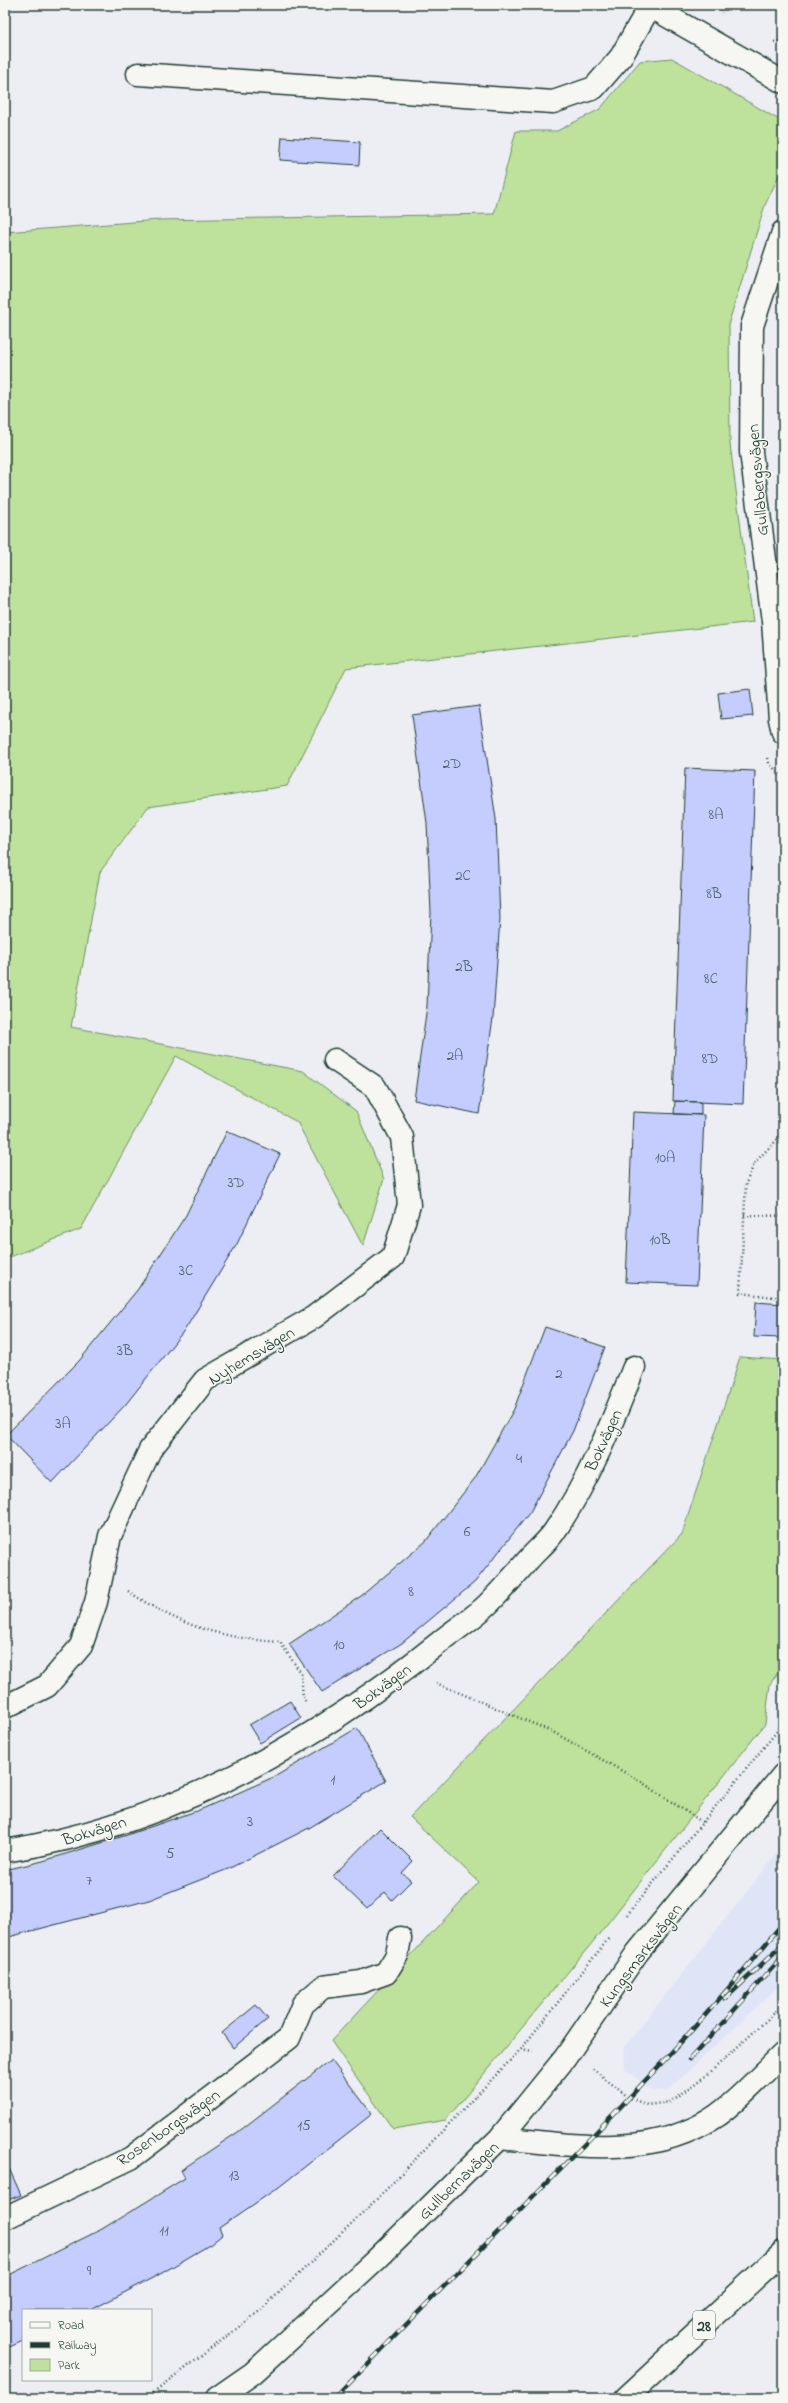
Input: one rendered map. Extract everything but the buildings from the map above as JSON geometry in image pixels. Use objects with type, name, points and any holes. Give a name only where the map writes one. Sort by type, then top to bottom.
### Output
[{"type":"main road","points":[[138,74],[553,102],[594,88],[621,57],[649,6],[783,82]]},
{"type":"main road","name":"Gullabergsvägen","points":[[783,232],[752,326],[751,452],[773,621],[780,719],[783,732]]},
{"type":"main road","name":"Nyhemsvägen","points":[[5,1707],[46,1686],[81,1646],[96,1602],[110,1536],[150,1450],[205,1380],[314,1317],[393,1257],[409,1205],[402,1137],[375,1087],[335,1060]]},
{"type":"main road","name":"Bokvägen","points":[[5,1851],[41,1846],[117,1824],[193,1796],[269,1757],[352,1708],[405,1670],[488,1604],[553,1532],[603,1444],[634,1367]]},
{"type":"main road","name":"Kungsmarksvägen","points":[[500,2138],[565,2058],[637,1953],[783,1775]]},
{"type":"main road","name":"Rosenborgsvägen","points":[[5,2218],[131,2158],[289,2038],[303,2004],[323,1988],[360,1982],[386,1973],[397,1955],[400,1938]]},
{"type":"main road","name":"Gullbernavägen","points":[[217,2398],[252,2372],[377,2259],[500,2138],[582,2146],[617,2147],[650,2144],[684,2133],[716,2116],[783,2054]]},
{"type":"main road","name":"28","points":[[626,2398],[783,2252]]},
{"type":"path","points":[[783,1134],[755,1162],[746,1183],[740,1293],[783,1298]]},
{"type":"path","points":[[744,1215],[783,1216]]},
{"type":"path","points":[[102,1574],[154,1609],[190,1626],[252,1640],[280,1642],[301,1673],[304,1698],[321,1726]]},
{"type":"path","points":[[405,1670],[553,1732],[640,1781],[702,1822]]},
{"type":"path","points":[[625,1918],[778,1730],[783,1712]]},
{"type":"path","points":[[147,2398],[261,2310],[378,2198],[521,2049],[610,1936]]},
{"type":"path","points":[[521,2049],[565,2058],[597,2071],[628,2097],[647,2105],[670,2102],[705,2077],[783,2005]]},
{"type":"shaded area","points":[[783,1846],[783,1982],[667,2091],[652,2091],[625,2069],[624,2047]]},
{"type":"green space","points":[[672,58],[783,122],[783,167],[765,205],[729,322],[730,444],[753,622],[346,668],[287,786],[148,807],[100,872],[71,1027],[303,1071],[356,1111],[384,1179],[363,1246],[297,1122],[176,1056],[81,1229],[5,1259],[5,232],[159,220],[494,214],[516,131],[557,131],[600,109],[640,61]]},
{"type":"green space","points":[[740,1357],[783,1360],[783,1665],[770,1684],[765,1724],[596,1938],[446,2120],[393,2129],[331,2041],[479,1882],[410,1817],[682,1534]]},
{"type":"railway","points":[[335,2398],[648,2078],[715,2004],[783,1923]]},
{"type":"railway","points":[[725,1999],[783,1944]]},
{"type":"railway","points":[[690,2059],[783,1956]]}]
